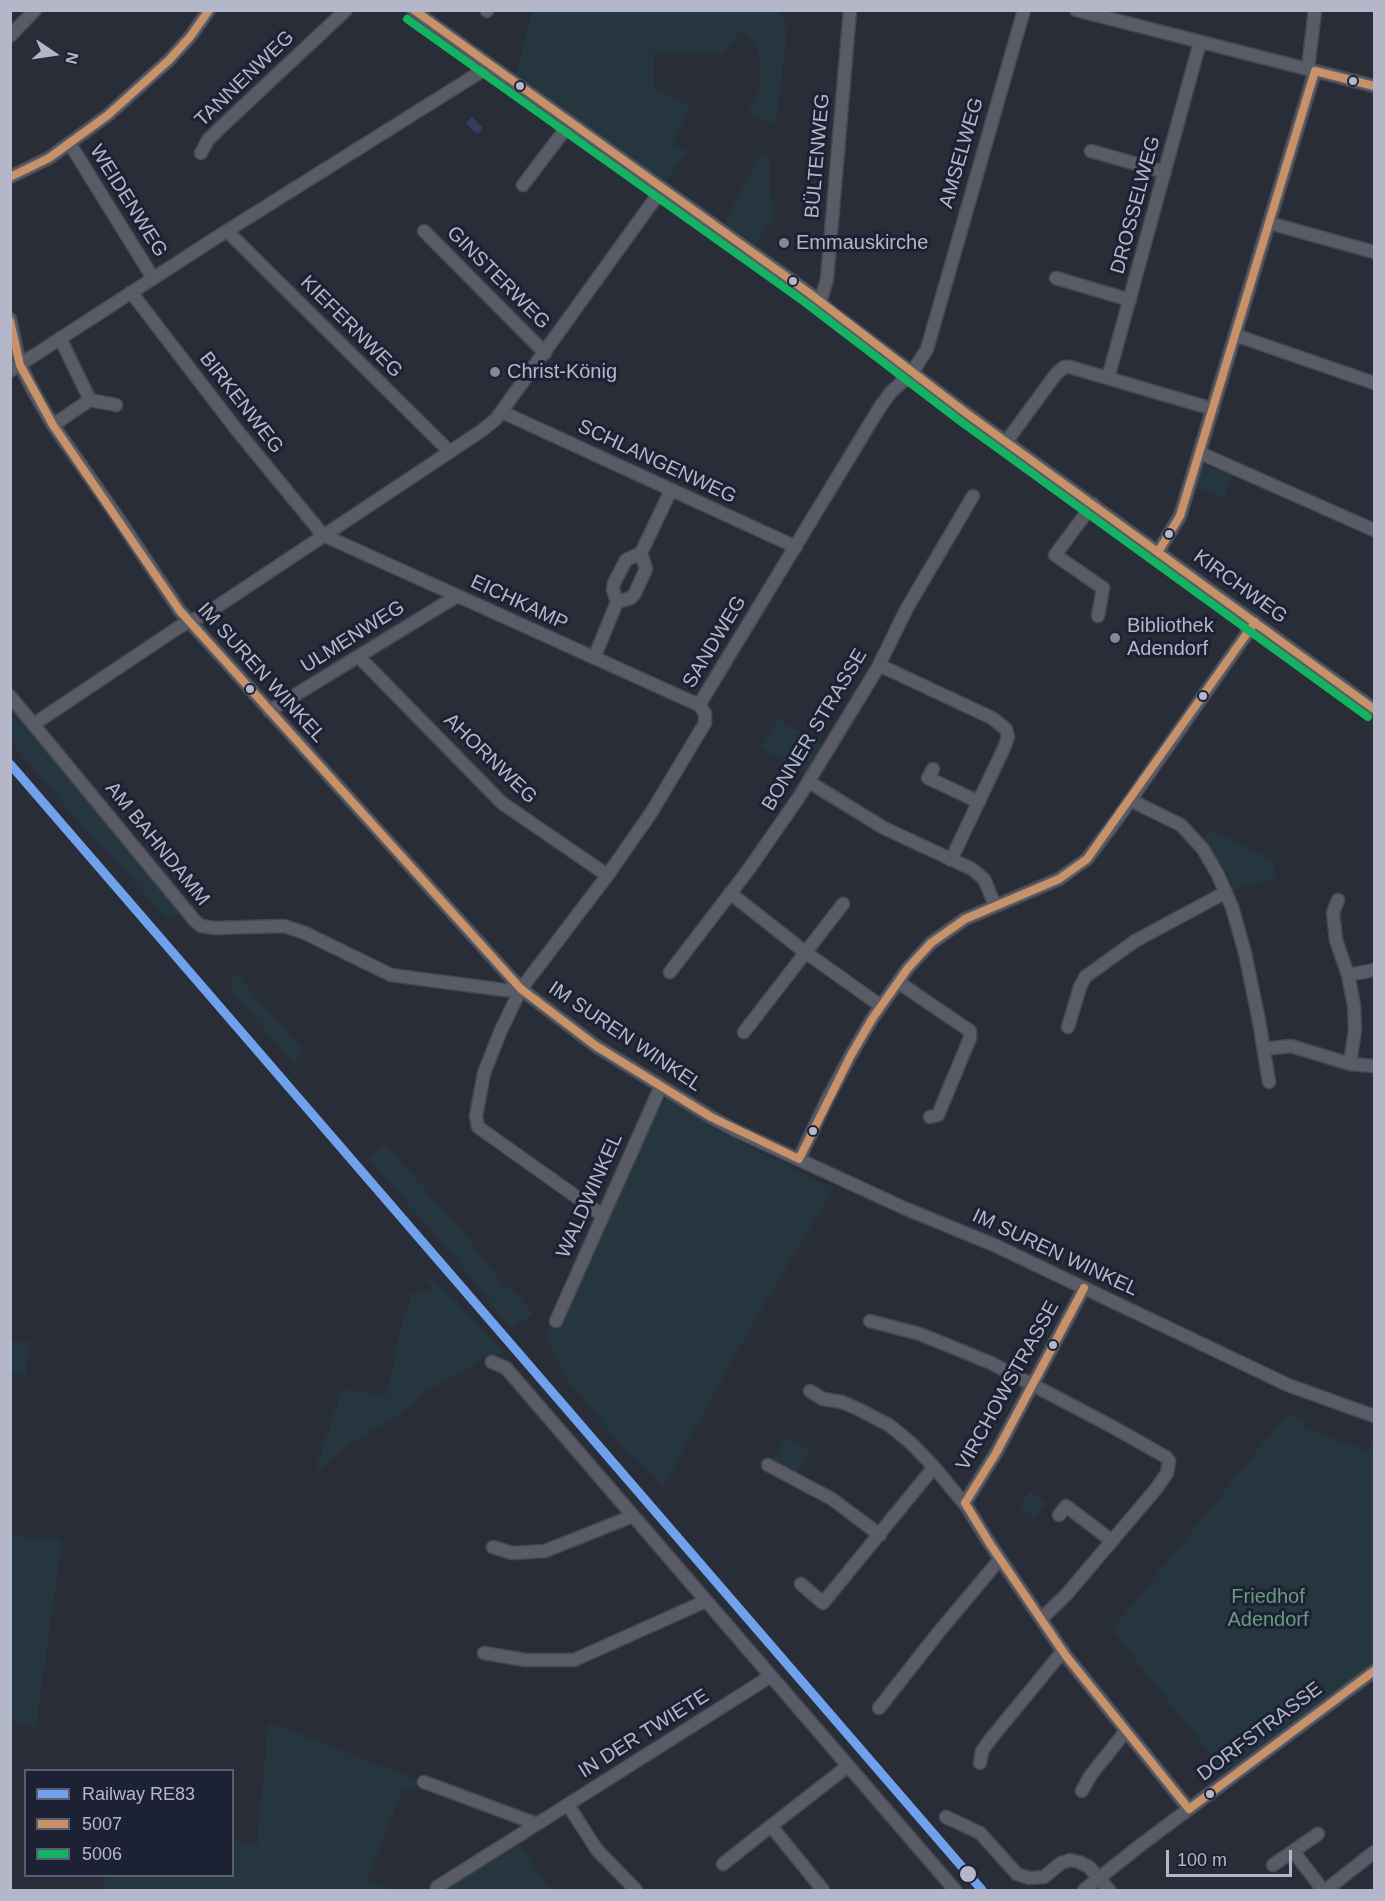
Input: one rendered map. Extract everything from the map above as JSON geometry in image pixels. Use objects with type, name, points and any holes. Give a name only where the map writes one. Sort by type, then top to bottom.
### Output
[{"type":"street","points":[[10,36],[35,10]]},
{"type":"street","points":[[10,177],[36,166],[108,115],[156,73],[190,37],[209,10]]},
{"type":"street","name":"TANNENWEG","points":[[201,153],[213,134],[346,10]]},
{"type":"street","name":"KIRCHWEG","points":[[413,10],[820,303],[1006,442],[1374,709]]},
{"type":"street","name":"BÜLTENWEG","points":[[820,303],[828,272],[850,10]]},
{"type":"street","name":"AMSELWEG","points":[[912,373],[929,344],[1024,10]]},
{"type":"street","points":[[1076,10],[1374,86]]},
{"type":"street","points":[[1158,552],[1180,516],[1269,223],[1311,70],[1315,10]]},
{"type":"street","name":"DROSSELWEG","points":[[1108,378],[1200,42]]},
{"type":"street","points":[[15,368],[226,231],[490,66]]},
{"type":"street","points":[[523,185],[570,123]]},
{"type":"street","name":"WEIDENWEG","points":[[70,144],[153,278]]},
{"type":"street","points":[[1090,151],[1165,172]]},
{"type":"street","points":[[34,724],[486,427],[502,412],[662,189]]},
{"type":"street","points":[[1269,223],[1374,252]]},
{"type":"street","name":"KIEFERNWEG","points":[[226,231],[449,451]]},
{"type":"street","name":"GINSTERWEG","points":[[424,231],[545,353]]},
{"type":"street","points":[[1056,278],[1130,300]]},
{"type":"street","name":"BIRKENWEG","points":[[131,292],[221,409],[323,535]]},
{"type":"street","name":"IM SUREN WINKEL","points":[[10,319],[15,368],[169,596],[190,623],[521,989],[591,1042],[720,1122],[904,1208],[973,1235],[1288,1385],[1374,1416]]},
{"type":"street","points":[[1235,335],[1374,383]]},
{"type":"street","points":[[60,338],[90,400]]},
{"type":"street","points":[[1006,442],[1059,370],[1070,367],[1213,409]]},
{"type":"street","name":"SANDWEG","points":[[602,1215],[482,1132],[476,1122],[476,1116],[484,1072],[521,989],[651,813],[705,723],[705,713],[699,705],[880,407],[891,392],[912,373]]},
{"type":"street","points":[[53,425],[90,400],[116,405]]},
{"type":"street","name":"SCHLANGENWEG","points":[[502,412],[796,547]]},
{"type":"street","points":[[1200,453],[1374,530]]},
{"type":"street","points":[[594,658],[617,603],[613,586],[623,564],[629,558],[641,553],[671,490]]},
{"type":"street","name":"BONNER STRASSE","points":[[670,972],[785,819],[809,782],[879,664],[907,608],[973,496]]},
{"type":"street","points":[[1093,504],[1055,555],[1103,588],[1098,616]]},
{"type":"street","name":"EICHKAMP","points":[[323,535],[699,705]]},
{"type":"street","points":[[617,603],[631,598],[635,593],[646,569],[641,553]]},
{"type":"street","name":"ULMENWEG","points":[[269,711],[457,596]]},
{"type":"street","points":[[799,1159],[831,1090],[898,982],[934,941],[965,919],[1059,879],[1077,868],[1092,853],[1255,622]]},
{"type":"street","name":"AHORNWEG","points":[[359,657],[502,803],[607,875]]},
{"type":"street","points":[[879,664],[992,718],[1006,729],[1006,742],[951,860]]},
{"type":"street","name":"AM BAHNDAMM","points":[[10,696],[201,926],[215,928],[284,926],[305,933],[391,975],[504,990],[521,989]]},
{"type":"street","points":[[933,769],[928,778],[979,802]]},
{"type":"street","points":[[809,782],[873,822],[979,874],[987,884],[995,905]]},
{"type":"street","points":[[1131,800],[1173,819],[1189,832],[1206,855],[1226,892],[1245,953],[1269,1082]]},
{"type":"street","points":[[1068,1027],[1085,977],[1135,941],[1226,892]]},
{"type":"street","points":[[730,893],[805,952],[881,1006]]},
{"type":"street","points":[[1338,900],[1333,913],[1335,933],[1348,975],[1354,1005],[1355,1019],[1350,1064]]},
{"type":"street","points":[[744,1032],[843,904]]},
{"type":"street","points":[[1348,975],[1374,970]]},
{"type":"street","points":[[898,982],[970,1031],[970,1038],[939,1115],[930,1117]]},
{"type":"street","points":[[1264,1049],[1291,1046],[1350,1064],[1374,1066]]},
{"type":"street","name":"WALDWINKEL","points":[[556,1321],[661,1086]]},
{"type":"street","name":"VIRCHOWSTRASSE","points":[[964,1503],[992,1459],[1084,1288]]},
{"type":"street","points":[[870,1321],[920,1334],[959,1349],[1033,1384],[1170,1461],[1167,1473],[1156,1489],[1066,1595],[1041,1619]]},
{"type":"street","points":[[492,1362],[506,1368],[955,1890]]},
{"type":"street","points":[[810,1391],[823,1399],[842,1402],[889,1425],[911,1443],[934,1467],[964,1503],[1063,1651],[1188,1809]]},
{"type":"street","points":[[768,1466],[832,1499],[880,1535]]},
{"type":"street","points":[[801,1584],[823,1603],[934,1467]]},
{"type":"street","points":[[1059,1515],[1066,1506],[1112,1541]]},
{"type":"street","points":[[493,1547],[512,1553],[545,1551],[633,1516]]},
{"type":"street","points":[[879,1708],[914,1662],[1000,1559]]},
{"type":"street","points":[[484,1653],[525,1660],[574,1660],[706,1601]]},
{"type":"street","points":[[980,1763],[982,1751],[993,1736],[1063,1651]]},
{"type":"street","name":"DORFSTRASSE","points":[[1084,1890],[1188,1809],[1374,1671]]},
{"type":"street","name":"IN DER TWIETE","points":[[437,1887],[771,1676]]},
{"type":"street","points":[[1082,1791],[1090,1776],[1126,1731]]},
{"type":"street","points":[[723,1864],[848,1766]]},
{"type":"street","points":[[424,1782],[537,1824]]},
{"type":"street","points":[[568,1805],[597,1850],[636,1890]]},
{"type":"street","points":[[946,1817],[980,1833],[1017,1874],[1029,1878],[1044,1877],[1061,1863],[1070,1860],[1089,1867],[1109,1890]]},
{"type":"street","points":[[771,1826],[823,1890]]},
{"type":"street","points":[[1273,1865],[1318,1834]]},
{"type":"street","points":[[1293,1851],[1324,1890],[1374,1852]]},
{"type":"green space","points":[[532,11],[781,11],[787,35],[777,116],[772,125],[748,113],[759,90],[760,61],[755,41],[741,31],[723,54],[653,53],[653,87],[690,108],[673,144],[688,151],[665,183],[516,75]]},
{"type":"green space","points":[[764,154],[769,156],[772,220],[755,244],[725,223],[759,156]]},
{"type":"green space","points":[[1203,466],[1233,474],[1224,497],[1196,488]]},
{"type":"green space","points":[[10,702],[182,911],[170,921],[72,814],[11,742]]},
{"type":"green space","points":[[778,719],[824,746],[807,775],[761,747]]},
{"type":"green space","points":[[1210,830],[1271,859],[1276,877],[1234,890],[1226,872],[1204,838]]},
{"type":"green space","points":[[233,971],[304,1051],[294,1063],[231,991]]},
{"type":"green space","points":[[668,1099],[758,1152],[786,1163],[814,1180],[834,1187],[745,1337],[663,1487],[636,1457],[629,1455],[563,1374],[546,1338],[548,1330],[562,1322],[659,1103]]},
{"type":"green space","points":[[385,1144],[462,1231],[506,1288],[508,1285],[533,1314],[510,1328],[464,1268],[368,1158]]},
{"type":"green space","points":[[425,1279],[436,1281],[504,1353],[486,1357],[418,1397],[403,1412],[345,1447],[314,1474],[342,1390],[387,1395],[403,1319],[412,1293],[435,1292]]},
{"type":"green space","points":[[10,1341],[29,1342],[26,1375],[11,1373]]},
{"type":"green space","name":"Friedhof Adendorf","points":[[1287,1414],[1305,1421],[1302,1428],[1369,1451],[1374,1436],[1374,1662],[1225,1772],[1112,1630]]},
{"type":"green space","points":[[786,1438],[810,1452],[797,1474],[773,1460]]},
{"type":"green space","points":[[1030,1491],[1046,1503],[1035,1518],[1019,1507]]},
{"type":"green space","points":[[11,1536],[62,1540],[36,1727],[11,1722]]},
{"type":"green space","points":[[268,1722],[418,1780],[414,1792],[404,1788],[366,1881],[393,1890],[104,1890],[105,1877],[234,1877],[234,1839],[257,1846]]},
{"type":"green space","points":[[517,1840],[542,1879],[553,1890],[437,1890]]},
{"type":"water","points":[[472,117],[482,127],[480,133],[476,133],[466,123]]},
{"type":"rail line","name":"RE83","points":[[10,764],[982,1890]]},
{"type":"transit line","name":"5007","points":[[10,177],[49,158],[108,115],[169,60],[190,37],[209,10]]},
{"type":"transit line","name":"5007","points":[[414,10],[809,293],[966,413],[1374,709]]},
{"type":"transit line","name":"5006","points":[[407,19],[803,301],[960,421],[1368,717]]},
{"type":"transit line","name":"5007","points":[[1315,71],[1374,86]]},
{"type":"transit line","name":"5007","points":[[1158,552],[1180,516],[1315,71]]},
{"type":"transit line","name":"5007","points":[[10,321],[20,365],[53,425],[180,611],[521,989],[596,1046],[711,1117],[799,1159]]},
{"type":"transit line","name":"5007","points":[[799,1159],[851,1055],[872,1019],[908,968],[931,943],[965,919],[1059,879],[1087,859],[1255,622]]},
{"type":"transit line","name":"5007","points":[[965,1503],[996,1453],[1084,1288]]},
{"type":"transit line","name":"5007","points":[[965,1503],[1066,1656],[1189,1809]]},
{"type":"transit line","name":"5007","points":[[1189,1809],[1374,1671]]},
{"type":"place","name":"Emmauskirche","points":[[784,243]]},
{"type":"place","name":"Christ-König","points":[[495,372]]},
{"type":"place","name":"Bibliothek Adendorf","points":[[1115,638]]}]
